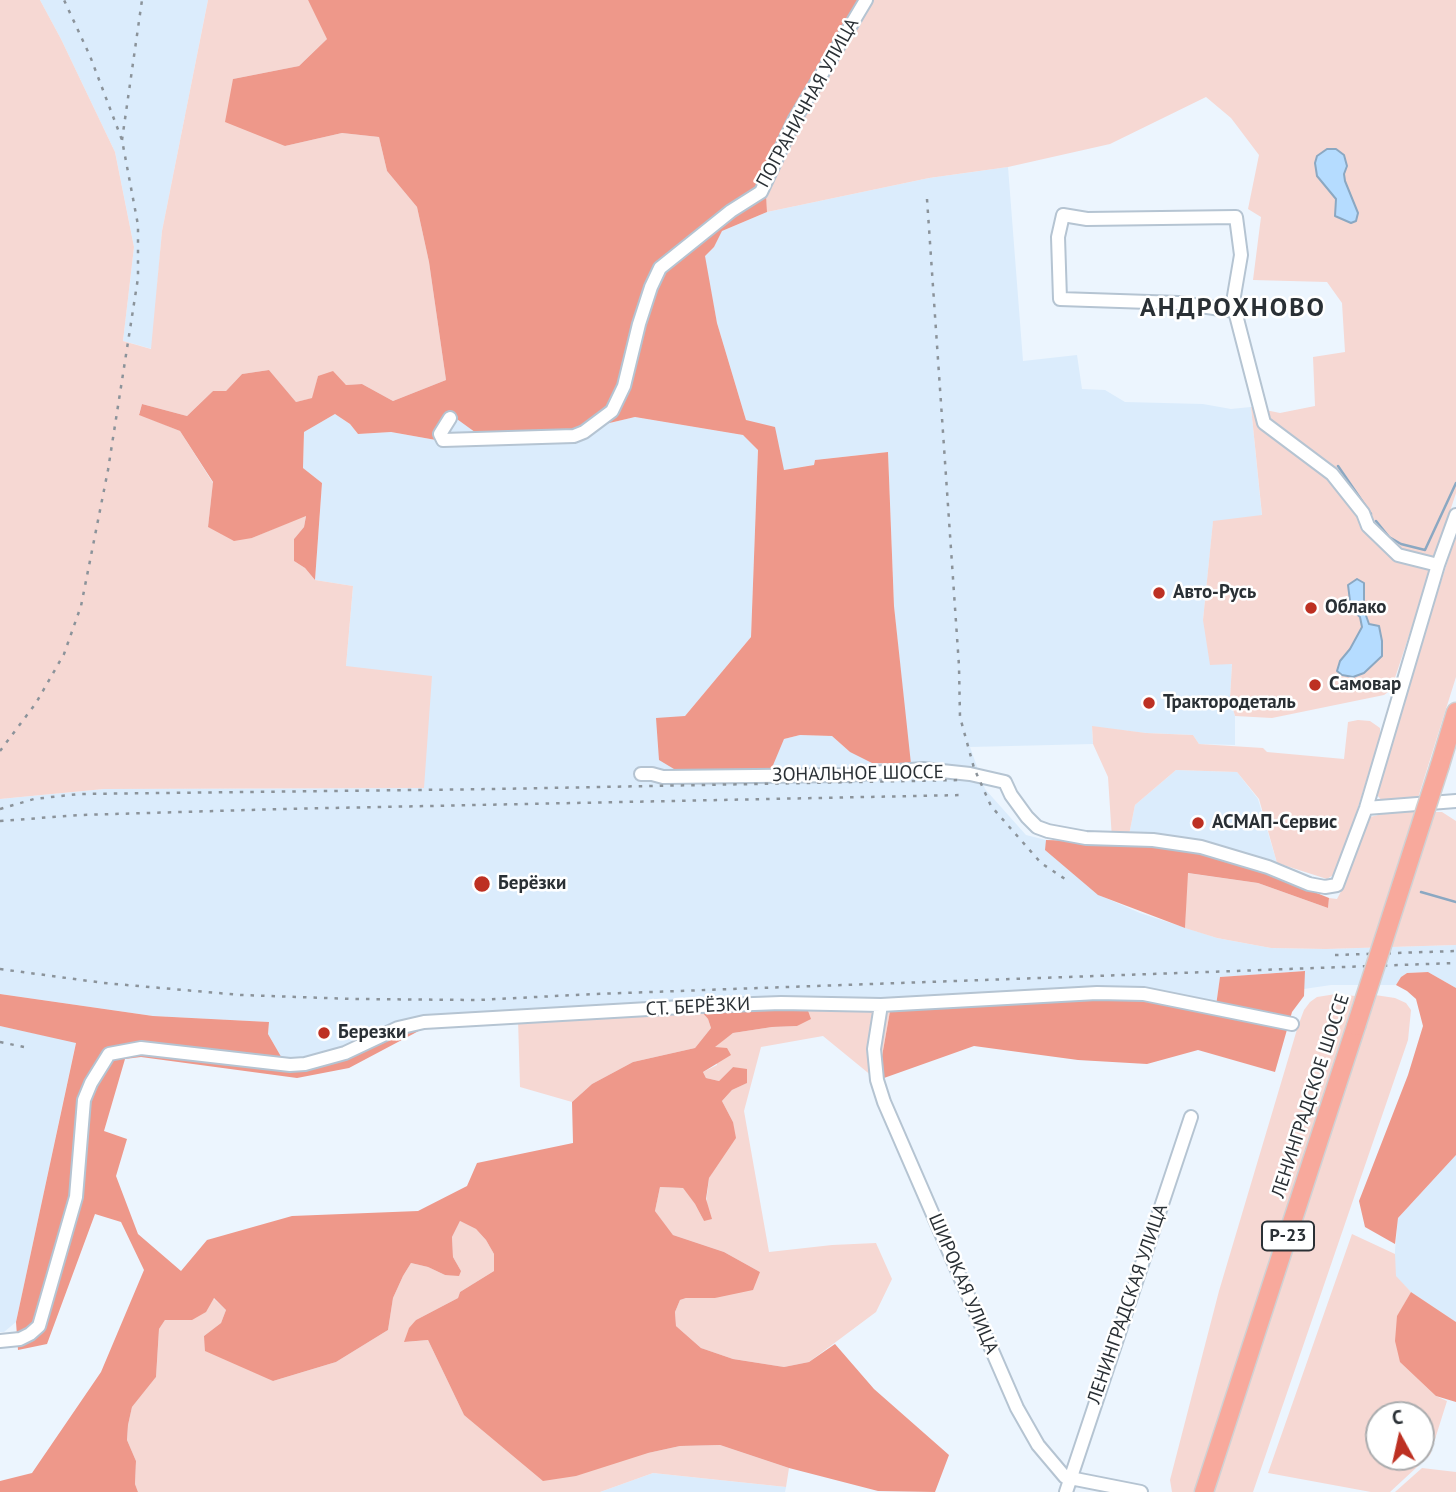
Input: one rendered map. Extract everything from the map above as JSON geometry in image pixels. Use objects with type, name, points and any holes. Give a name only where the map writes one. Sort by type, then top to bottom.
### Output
[{"type":"highway","name":"ЛЕНИНГРАДСКОЕ ШОССЕ","points":[[1204,1492],[1456,712]]},
{"type":"street","name":"ПОГРАНИЧНАЯ УЛИЦА","points":[[450,418],[440,433],[443,440],[574,436],[584,432],[612,411],[624,386],[639,324],[651,286],[660,268],[731,211],[761,192],[795,119],[866,0]]},
{"type":"street","points":[[1236,311],[1179,303],[1060,299],[1058,237],[1063,215],[1087,219],[1236,217],[1241,255],[1234,296],[1236,311],[1264,423],[1332,474],[1363,513],[1368,526],[1398,555],[1438,565]]},
{"type":"street","points":[[1454,805],[1366,808],[1438,565],[1456,515]]},
{"type":"street","name":"ЗОНАЛЬНОЕ ШОССЕ","points":[[641,775],[822,776],[923,769],[970,774],[1005,782],[1027,817],[1037,827],[1048,831],[1086,838],[1153,840],[1201,847],[1325,887],[1338,885],[1366,808]]},
{"type":"street","name":"СТ. БЕРЁЗКИ","points":[[0,1341],[20,1339],[39,1326],[76,1197],[84,1100],[109,1054],[141,1048],[290,1065],[305,1064],[345,1053],[398,1028],[424,1022],[781,1003],[881,1004],[1097,992],[1134,993],[1197,1003],[1292,1024]]},
{"type":"street","name":"ШИРОКАЯ УЛИЦА","points":[[881,1004],[874,1049],[877,1080],[884,1102],[1017,1408],[1038,1445],[1065,1477],[1068,1486]]},
{"type":"street","name":"ЛЕНИНГРАДСКАЯ УЛИЦА","points":[[1068,1486],[1191,1117]]},
{"type":"street","points":[[1068,1486],[1141,1492]]},
{"type":"shaded area","points":[[0,0],[40,0],[115,152],[134,247],[123,341],[151,349],[162,231],[208,0],[308,0],[328,38],[299,66],[233,79],[285,146],[342,133],[379,137],[387,171],[417,207],[429,262],[446,380],[393,401],[362,384],[346,385],[318,376],[313,398],[296,402],[269,370],[242,374],[226,391],[213,391],[187,416],[142,404],[139,414],[180,431],[213,483],[208,527],[252,538],[306,515],[304,527],[294,539],[294,561],[305,568],[315,580],[353,586],[346,666],[432,676],[424,788],[104,789],[0,799]]},
{"type":"shaded area","points":[[40,0],[208,0],[162,231],[152,349],[123,341],[134,247],[115,152]]},
{"type":"shaded area","points":[[308,0],[874,0],[824,81],[766,193],[767,212],[722,231],[714,247],[705,256],[717,323],[746,420],[775,427],[784,470],[814,465],[815,460],[888,452],[894,606],[911,764],[872,763],[850,752],[832,736],[800,735],[784,739],[771,770],[679,772],[659,760],[656,718],[685,716],[751,637],[758,450],[743,435],[635,417],[584,429],[479,435],[450,414],[436,440],[391,432],[358,434],[350,424],[335,414],[304,432],[303,468],[322,483],[315,580],[305,568],[294,561],[294,539],[304,527],[306,516],[252,538],[234,541],[208,527],[213,482],[180,431],[139,415],[142,404],[187,416],[213,391],[226,391],[242,374],[269,370],[296,402],[312,398],[318,376],[333,371],[346,385],[362,384],[393,401],[446,380],[429,262],[417,207],[387,171],[379,137],[342,133],[285,146],[225,122],[233,79],[299,66],[327,39]]},
{"type":"shaded area","points":[[874,0],[1456,0],[1456,493],[1391,690],[1384,695],[1272,718],[1235,716],[1230,699],[1232,664],[1210,665],[1203,620],[1213,521],[1262,515],[1251,407],[1280,413],[1315,406],[1313,357],[1345,352],[1342,303],[1327,282],[1253,280],[1261,217],[1248,209],[1259,155],[1231,118],[1206,97],[1110,144],[1008,167],[929,178],[767,212],[766,193],[824,81]]},
{"type":"shaded area","points":[[1008,167],[1023,361],[1077,355],[1082,389],[1105,390],[1125,402],[1203,404],[1231,409],[1251,407],[1262,516],[1213,522],[1203,620],[1232,664],[1230,699],[1235,716],[1235,745],[1199,744],[1193,735],[1092,727],[1093,744],[970,747],[985,789],[1026,835],[1046,840],[1046,850],[1099,895],[1140,913],[1217,938],[1271,948],[1456,945],[1456,988],[1428,972],[1407,973],[1396,985],[1331,985],[1304,989],[1304,971],[1220,977],[1215,1014],[890,1011],[430,1025],[287,1067],[268,1034],[269,1022],[153,1016],[0,994],[0,799],[104,789],[424,788],[346,666],[353,586],[315,580],[322,483],[303,468],[304,432],[335,414],[350,424],[358,434],[391,432],[436,440],[450,414],[584,429],[635,417],[743,435],[758,450],[751,637],[685,716],[784,739],[800,735],[832,736],[850,752],[910,764],[894,606],[888,452],[815,460],[814,465],[784,470],[746,420],[717,323],[704,256],[714,247],[722,231],[767,212],[929,178]]},
{"type":"shaded area","points":[[1456,535],[1456,677],[1418,798],[1395,804],[1383,802],[1377,795],[1378,779]]},
{"type":"shaded area","points":[[1370,721],[1380,728],[1380,736],[1338,872],[1327,879],[1277,863],[1259,799],[1237,772],[1176,770],[1135,805],[1128,840],[1112,839],[1108,777],[1093,744],[1092,726],[1146,733],[1193,735],[1199,744],[1263,748],[1267,752],[1344,759],[1348,722]]},
{"type":"shaded area","name":"АСМАП-Сервис","points":[[1176,770],[1237,772],[1258,799],[1277,863],[1275,876],[1128,840],[1135,805]]},
{"type":"shaded area","points":[[1390,812],[1442,812],[1456,821],[1456,945],[1271,948],[1217,938],[1185,928],[1187,873],[1258,883],[1328,908],[1329,898],[1337,899],[1346,882],[1370,817]]},
{"type":"shaded area","points":[[1112,839],[1201,850],[1329,898],[1328,908],[1258,883],[1188,873],[1185,928],[1098,895],[1045,850],[1046,840]]},
{"type":"shaded area","points":[[1305,971],[1304,996],[1292,1012],[1275,1072],[1198,1050],[1147,1064],[1078,1060],[974,1046],[884,1078],[881,1062],[890,1011],[1098,998],[1143,999],[1215,1013],[1220,977]]},
{"type":"shaded area","points":[[1428,972],[1456,988],[1456,1155],[1398,1218],[1395,1244],[1365,1227],[1359,1201],[1408,1075],[1423,1026],[1416,999],[1396,985],[1407,973]]},
{"type":"shaded area","points":[[0,994],[153,1016],[269,1022],[268,1034],[287,1067],[399,1031],[430,1025],[349,1068],[297,1078],[141,1057],[125,1059],[104,1131],[127,1139],[116,1176],[138,1234],[181,1271],[207,1240],[292,1216],[418,1211],[467,1186],[477,1163],[573,1143],[572,1102],[592,1084],[633,1062],[695,1048],[711,1028],[702,1012],[807,1008],[811,1019],[797,1026],[733,1033],[715,1047],[727,1048],[731,1055],[703,1072],[706,1078],[719,1081],[733,1067],[747,1069],[747,1083],[732,1090],[722,1101],[733,1122],[736,1138],[709,1178],[706,1199],[712,1219],[704,1221],[683,1188],[660,1187],[655,1211],[673,1235],[724,1252],[760,1272],[753,1290],[715,1298],[680,1300],[675,1312],[676,1326],[701,1348],[733,1359],[784,1367],[809,1362],[835,1344],[874,1389],[949,1455],[935,1492],[878,1491],[789,1468],[720,1445],[680,1446],[648,1453],[576,1476],[543,1481],[464,1415],[428,1340],[404,1342],[409,1328],[416,1320],[458,1298],[460,1292],[494,1271],[494,1254],[486,1240],[476,1229],[460,1221],[452,1237],[453,1257],[461,1271],[459,1276],[445,1275],[411,1263],[393,1298],[388,1330],[336,1362],[273,1381],[205,1351],[204,1336],[221,1323],[226,1310],[214,1298],[206,1312],[192,1320],[165,1320],[159,1329],[156,1377],[132,1407],[128,1425],[127,1440],[136,1461],[135,1484],[138,1492],[0,1492],[0,1481],[32,1473],[101,1372],[144,1270],[121,1222],[95,1214],[47,1344],[18,1350],[16,1322],[76,1043],[0,1026]]},
{"type":"shaded area","points":[[1336,994],[1355,996],[1195,1492],[1172,1492],[1170,1480],[1219,1291],[1298,1026],[1310,1002],[1317,997]]},
{"type":"shaded area","points":[[1375,995],[1406,1003],[1411,1010],[1408,1040],[1253,1492],[1213,1492]]},
{"type":"shaded area","points":[[807,1008],[890,1011],[881,1062],[884,1078],[878,1081],[823,1036],[761,1047],[744,1111],[769,1252],[876,1243],[892,1279],[876,1312],[809,1362],[784,1367],[733,1359],[701,1348],[676,1326],[675,1312],[680,1300],[715,1298],[760,1272],[724,1252],[673,1235],[655,1211],[660,1187],[683,1188],[704,1221],[709,1178],[720,1159],[733,1122],[722,1101],[732,1090],[746,1083],[747,1070],[733,1067],[719,1081],[706,1078],[703,1072],[717,1065],[714,1047],[733,1033],[797,1026]]},
{"type":"shaded area","points":[[702,1012],[711,1028],[695,1048],[633,1062],[592,1084],[572,1102],[520,1087],[518,1019]]},
{"type":"shaded area","points":[[0,1026],[76,1042],[16,1322],[4,1332],[0,1332]]},
{"type":"shaded area","points":[[1456,1155],[1456,1322],[1411,1292],[1395,1276],[1395,1250],[1398,1218]]},
{"type":"shaded area","points":[[460,1221],[476,1229],[486,1240],[494,1254],[494,1271],[460,1292],[458,1298],[416,1320],[405,1342],[428,1340],[464,1415],[648,1453],[680,1446],[720,1445],[789,1468],[786,1487],[653,1473],[600,1492],[138,1492],[135,1484],[136,1461],[127,1440],[128,1425],[132,1407],[156,1377],[159,1329],[165,1320],[192,1319],[213,1298],[226,1310],[221,1323],[204,1336],[273,1381],[336,1362],[388,1330],[393,1298],[411,1263],[445,1275],[461,1271],[453,1257],[452,1237]]},
{"type":"shaded area","points":[[1352,1234],[1395,1254],[1396,1276],[1411,1292],[1397,1317],[1436,1396],[1447,1401],[1435,1439],[1435,1401],[1365,1401],[1365,1471],[1413,1471],[1390,1492],[1371,1492],[1268,1473]]},
{"type":"shaded area","points":[[1411,1292],[1456,1322],[1456,1402],[1436,1396],[1400,1362],[1395,1341],[1397,1316]]},
{"type":"shaded area","points":[[1419,1471],[1456,1472],[1456,1492],[1395,1492]]},
{"type":"shaded area","points":[[653,1473],[786,1487],[785,1492],[600,1492]]},
{"type":"water","points":[[1327,149],[1336,149],[1344,155],[1347,166],[1345,181],[1358,213],[1356,221],[1351,223],[1335,216],[1336,199],[1317,176],[1317,156]]},
{"type":"water","points":[[1357,579],[1364,583],[1364,610],[1369,624],[1379,626],[1382,656],[1364,673],[1353,677],[1337,671],[1340,661],[1362,627],[1360,617],[1351,609],[1348,585]]},
{"type":"waterway","points":[[1338,466],[1371,514]]},
{"type":"waterway","points":[[1376,521],[1389,537],[1401,544],[1425,550],[1456,483]]},
{"type":"waterway","points":[[1421,892],[1456,902]]},
{"type":"railway","points":[[0,751],[36,703],[64,654],[81,606],[108,470],[138,278],[138,225],[122,140],[90,56],[64,0]]},
{"type":"railway","points":[[122,140],[142,0]]},
{"type":"railway","points":[[927,199],[959,666],[960,717],[974,768],[991,806],[1041,863],[1065,879]]},
{"type":"railway","points":[[0,809],[34,799],[79,794],[962,780]]},
{"type":"railway","points":[[0,821],[80,815],[282,809],[963,795]]},
{"type":"railway","points":[[1335,955],[1456,951]]},
{"type":"railway","points":[[0,969],[104,983],[241,995],[478,1000],[1456,963]]},
{"type":"railway","points":[[0,1042],[24,1047]]},
{"type":"place","name":"Авто-Русь","points":[[1159,593]]},
{"type":"place","name":"Облако","points":[[1311,608]]},
{"type":"place","name":"Самовар","points":[[1315,685]]},
{"type":"place","name":"Трактородеталь","points":[[1149,703]]},
{"type":"place","name":"АСМАП-Сервис","points":[[1198,823]]},
{"type":"place","name":"Берёзки","points":[[482,884]]},
{"type":"place","name":"Березки","points":[[324,1033]]},
{"type":"district","name":"АНДРОХНОВО","points":[[1233,309]]}]
